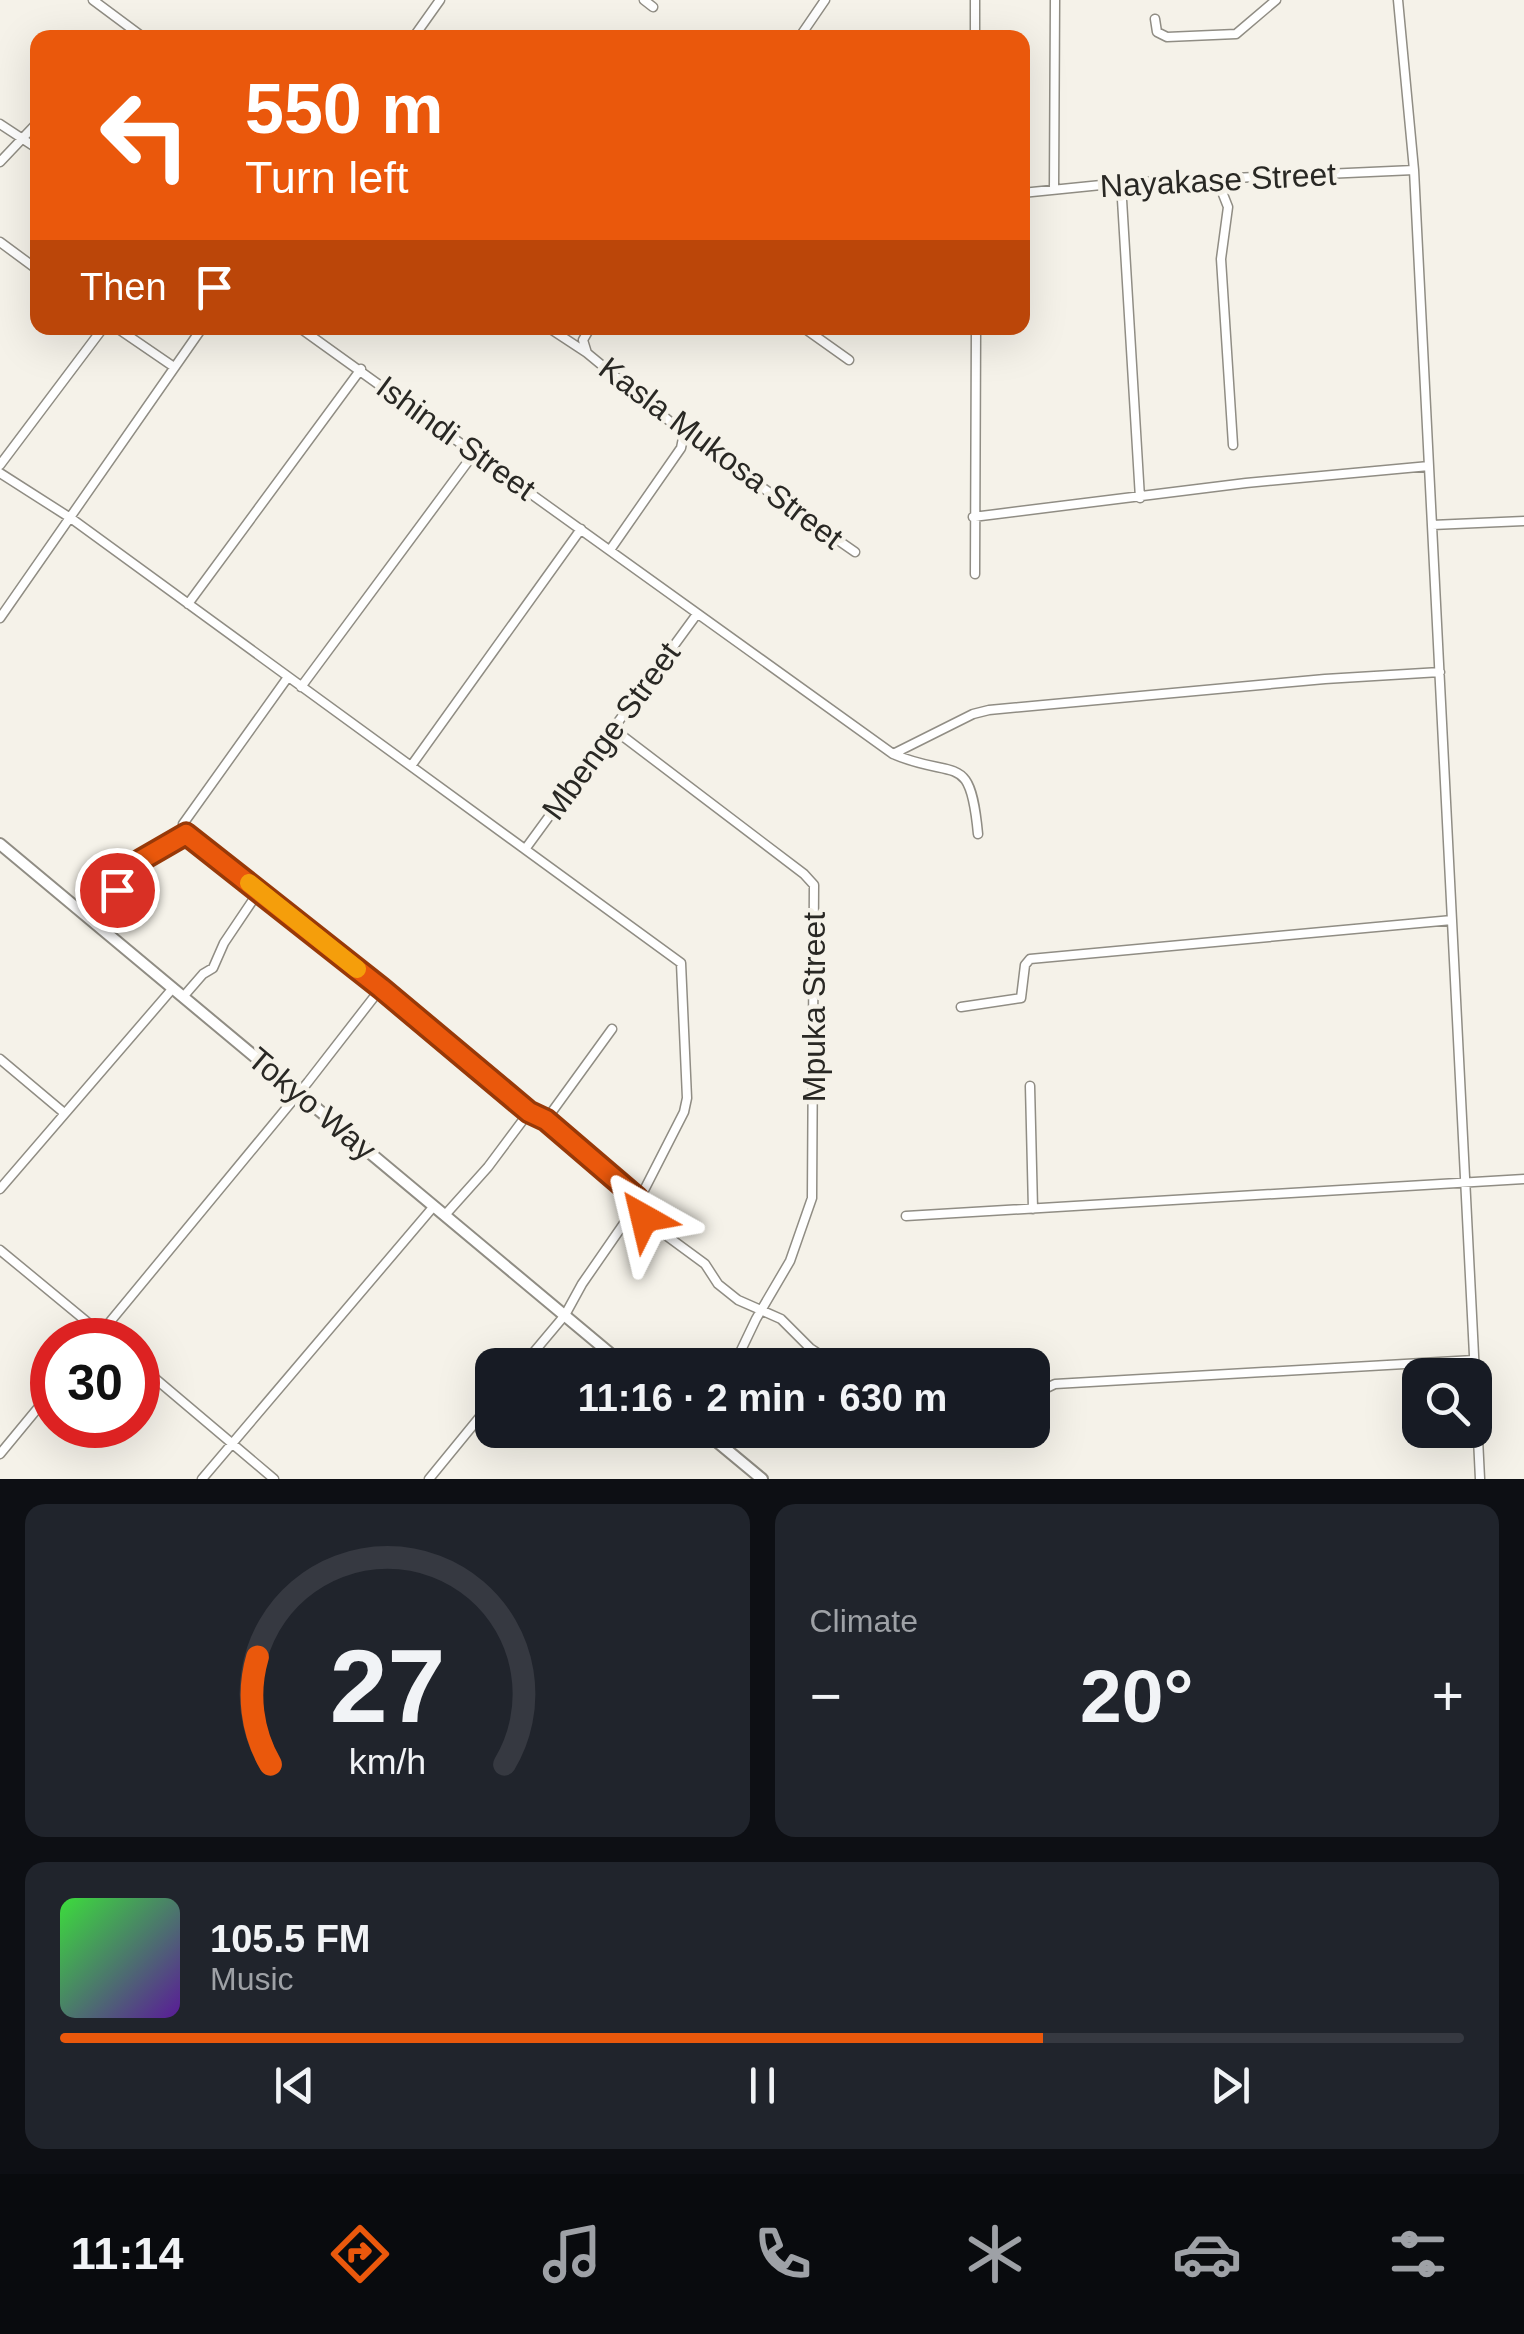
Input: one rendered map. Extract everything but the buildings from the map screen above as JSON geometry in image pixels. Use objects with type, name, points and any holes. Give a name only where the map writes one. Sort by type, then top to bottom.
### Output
[{"type":"street","points":[[92,0],[131,30]]},
{"type":"street","points":[[419,30],[440,0]]},
{"type":"street","points":[[644,0],[653,7]]},
{"type":"street","points":[[804,30],[825,0]]},
{"type":"street","points":[[975,0],[976,30]]},
{"type":"street","points":[[1054,189],[1055,0]]},
{"type":"street","points":[[1155,19],[1157,32],[1167,37],[1236,34],[1276,0]]},
{"type":"street","points":[[1397,0],[1414,170],[1474,1358]]},
{"type":"street","points":[[0,124],[30,144]]},
{"type":"street","points":[[0,162],[30,129]]},
{"type":"street","name":"Nayakase Street","points":[[1030,191],[1121,183],[1414,170]]},
{"type":"street","points":[[1217,178],[1228,207],[1221,259],[1233,445]]},
{"type":"street","points":[[1121,183],[1140,498]]},
{"type":"street","points":[[0,242],[30,264]]},
{"type":"street","points":[[0,464],[98,335]]},
{"type":"street","points":[[127,335],[174,367]]},
{"type":"street","points":[[0,618],[197,335]]},
{"type":"street","name":"Ishindi Street","points":[[310,335],[893,754],[923,765],[956,770],[965,778],[974,800],[978,834]]},
{"type":"street","name":"Kasla Mukosa Street","points":[[560,335],[684,433],[855,552]]},
{"type":"street","points":[[586,335],[587,353]]},
{"type":"street","points":[[814,335],[849,360]]},
{"type":"street","points":[[975,574],[976,335]]},
{"type":"street","points":[[188,604],[361,370]]},
{"type":"street","points":[[610,550],[681,448],[684,433]]},
{"type":"street","points":[[301,686],[475,452]]},
{"type":"street","points":[[974,518],[1246,483],[1429,466]]},
{"type":"street","points":[[0,473],[72,518],[683,966],[686,1105],[636,1202],[565,1315],[537,1348]]},
{"type":"street","points":[[1432,525],[1524,521]]},
{"type":"street","points":[[411,766],[581,529]]},
{"type":"street","name":"Mbenge Street","points":[[526,848],[697,614]]},
{"type":"street","points":[[893,754],[973,714],[990,710],[1325,678],[1440,672]]},
{"type":"street","points":[[288,676],[183,824],[186,834],[381,988],[529,1112],[546,1120],[636,1202],[652,1225],[705,1264],[718,1284],[738,1300],[787,1323],[810,1348]]},
{"type":"street","name":"Mpuka Street","points":[[612,728],[814,885],[814,1187],[790,1261],[742,1348]]},
{"type":"street","points":[[93,921],[141,860],[186,834]]},
{"type":"street","name":"Tokyo Way","points":[[0,844],[604,1348]]},
{"type":"street","points":[[184,997],[202,974],[214,968],[224,943],[259,891]]},
{"type":"street","points":[[961,1007],[1021,998],[1025,965],[1030,960],[1452,920]]},
{"type":"street","points":[[0,1189],[172,988]]},
{"type":"street","points":[[114,1318],[381,988]]},
{"type":"street","points":[[546,1120],[612,1029]]},
{"type":"street","points":[[0,1059],[63,1112]]},
{"type":"street","points":[[1030,1086],[1033,1209]]},
{"type":"street","points":[[446,1215],[529,1112]]},
{"type":"street","points":[[906,1216],[1524,1179]]},
{"type":"street","points":[[202,1479],[434,1206]]},
{"type":"street","points":[[0,1250],[77,1318]]},
{"type":"street","points":[[1050,1386],[1402,1364]]},
{"type":"street","points":[[160,1382],[274,1479]]},
{"type":"street","points":[[0,1454],[30,1418]]},
{"type":"street","points":[[428,1479],[475,1422]]},
{"type":"street","points":[[725,1448],[762,1479]]},
{"type":"street","points":[[1478,1448],[1480,1479]]},
{"type":"slow traffic","points":[[249,883],[357,969]]},
{"type":"route","points":[[117,890],[141,860],[186,834],[381,988],[529,1112],[546,1120],[637,1198],[636,1206],[644,1218]]}]
